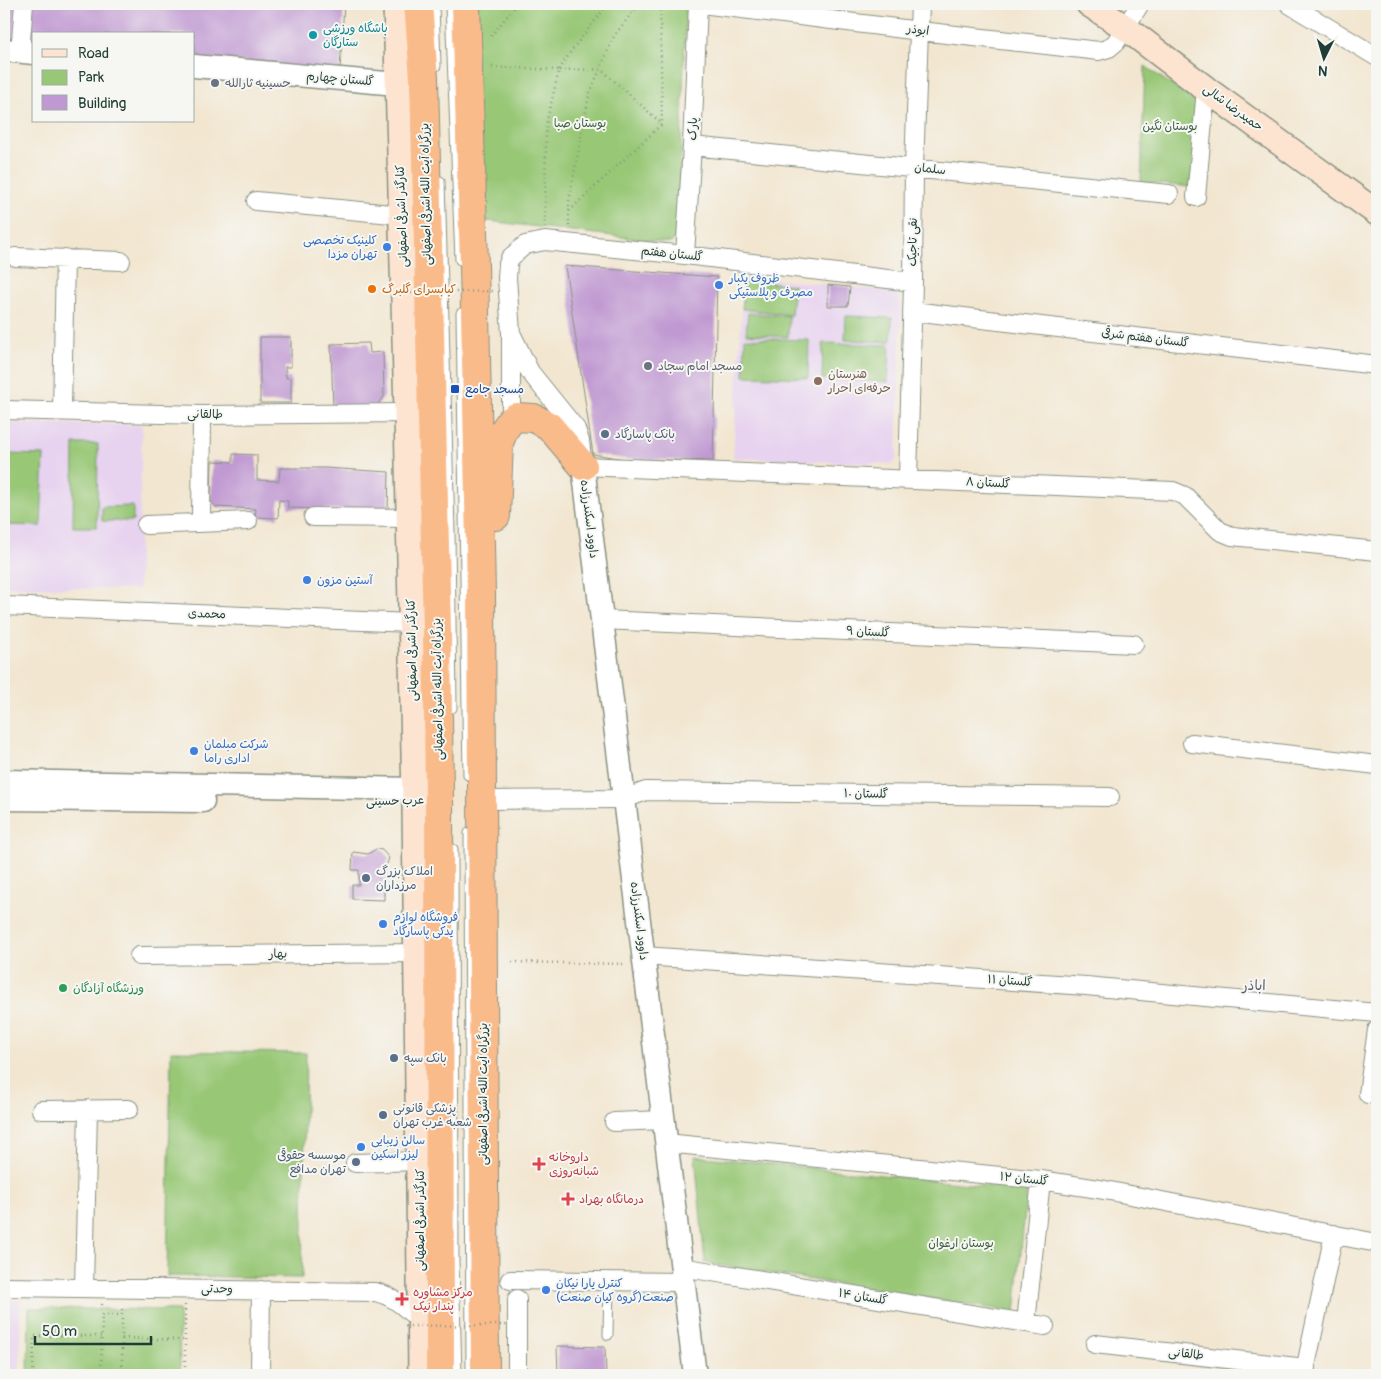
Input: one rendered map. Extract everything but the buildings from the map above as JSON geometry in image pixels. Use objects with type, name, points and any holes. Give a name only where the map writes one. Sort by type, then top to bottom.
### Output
[{"type":"highway","name":"بزرگراه آیت الله اشرفی اصفهانی","points":[[418,4],[424,78],[421,1311],[440,1375]]},
{"type":"highway","name":"بزرگراه آیت الله اشرفی اصفهانی","points":[[466,4],[474,255],[481,593],[473,801],[483,1144],[485,1375]]},
{"type":"highway","points":[[481,593],[495,542],[499,443],[504,430],[511,420],[525,416],[542,421],[555,432],[583,466]]},
{"type":"main road","name":"کنارگذر اشرفی اصفهانی","points":[[396,4],[411,623],[423,796],[417,953],[422,1375]]},
{"type":"main road","name":"حمیدرضا شالی","points":[[1089,4],[1126,28],[1206,89],[1377,213]]},
{"type":"street","points":[[19,51],[24,4]]},
{"type":"street","name":"ابوذر","points":[[699,4],[1099,51],[1109,48],[1116,42],[1140,4]]},
{"type":"street","name":"پارک","points":[[685,255],[699,4]]},
{"type":"street","name":"نقی تاجیک","points":[[908,479],[914,168],[920,4]]},
{"type":"street","points":[[1290,4],[1377,56]]},
{"type":"street","name":"گلستان چهارم","points":[[195,66],[397,84]]},
{"type":"street","points":[[1196,197],[1206,89]]},
{"type":"street","name":"سلمان","points":[[692,146],[1169,194]]},
{"type":"street","points":[[256,201],[402,215]]},
{"type":"street","name":"گلستان هفتم","points":[[511,420],[511,333],[507,278],[510,258],[525,245],[544,240],[913,282]]},
{"type":"street","points":[[15,257],[121,261]]},
{"type":"street","points":[[62,411],[65,258]]},
{"type":"street","name":"گلستان هفتم شرقی","points":[[912,311],[1377,365]]},
{"type":"street","points":[[511,333],[530,372],[576,429],[580,441],[583,466]]},
{"type":"street","name":"طالقانی","points":[[4,410],[202,415],[407,413]]},
{"type":"street","points":[[201,522],[202,415]]},
{"type":"street","name":"گلستان ٨","points":[[583,466],[1173,491],[1185,496],[1220,531],[1232,536],[1377,551]]},
{"type":"street","name":"داوود اسکندرزاده","points":[[583,466],[695,1375]]},
{"type":"street","points":[[313,517],[409,518]]},
{"type":"street","points":[[146,525],[248,521]]},
{"type":"street","name":"محمدی","points":[[4,606],[411,623]]},
{"type":"street","name":"گلستان ۹","points":[[602,620],[1134,644]]},
{"type":"street","points":[[1192,743],[1377,765]]},
{"type":"street","name":"عرب حسینی","points":[[4,781],[423,796]]},
{"type":"street","name":"گلستان ۱۰","points":[[473,801],[624,799],[646,791],[1110,797]]},
{"type":"street","name":"عرب حسینی","points":[[4,799],[423,796]]},
{"type":"street","name":"بهار","points":[[139,956],[417,953]]},
{"type":"street","name":"گلستان ۱۱","points":[[644,960],[1086,986],[1377,1013]]},
{"type":"street","points":[[1368,1094],[1377,1030]]},
{"type":"street","points":[[84,1288],[88,1109]]},
{"type":"street","points":[[41,1110],[129,1109]]},
{"type":"street","points":[[614,1122],[663,1120]]},
{"type":"street","name":"گلستان ۱۲","points":[[666,1144],[1041,1180],[1105,1190],[1377,1243]]},
{"type":"street","points":[[355,1163],[420,1161]]},
{"type":"street","points":[[1026,1323],[1041,1180]]},
{"type":"street","points":[[1305,1371],[1334,1234]]},
{"type":"street","name":"گلستان ۱۴","points":[[510,1280],[609,1282],[682,1275],[1045,1326]]},
{"type":"street","name":"وحدتی","points":[[4,1287],[375,1292],[384,1294],[421,1311]]},
{"type":"street","points":[[260,1375],[261,1290]]},
{"type":"street","points":[[516,1375],[517,1299]]},
{"type":"street","name":"طالقانی","points":[[1095,1344],[1305,1371]]},
{"type":"lane","points":[[434,4],[436,71]]},
{"type":"lane","points":[[450,4],[460,266]]},
{"type":"lane","points":[[440,169],[450,542],[452,722]]},
{"type":"lane","points":[[461,304],[473,801],[468,1079],[471,1375]]},
{"type":"lane","points":[[452,838],[454,1260],[457,1375]]},
{"type":"lane","points":[[608,1336],[609,1282]]},
{"type":"path","points":[[491,36],[517,4]]},
{"type":"path","points":[[544,240],[546,125],[560,70],[571,51],[608,4]]},
{"type":"path","points":[[568,243],[570,201],[589,95],[614,36],[639,4]]},
{"type":"path","points":[[569,211],[662,124],[660,4]]},
{"type":"path","points":[[492,67],[560,70],[601,69],[662,124]]},
{"type":"path","points":[[411,293],[496,291]]},
{"type":"path","points":[[512,962],[644,960]]},
{"type":"path","points":[[101,1375],[102,1289]]},
{"type":"path","points":[[122,1289],[122,1375]]},
{"type":"path","points":[[184,1289],[186,1375]]},
{"type":"path","points":[[421,1311],[507,1324]]},
{"type":"path","points":[[102,1315],[122,1315]]},
{"type":"path","points":[[33,1375],[34,1336],[102,1336]]},
{"type":"path","points":[[122,1338],[185,1340]]},
{"type":"shaded area","name":"هنرستان حرفه‌ای احرار","points":[[744,276],[896,292],[901,303],[897,459],[892,464],[733,458]]},
{"type":"shaded area","points":[[4,423],[142,425],[138,590],[4,586]]},
{"type":"shaded area","points":[[4,1300],[20,1300],[20,1375],[4,1375]]},
{"type":"green space","name":"بوستان صبا","points":[[475,4],[686,4],[678,235],[671,243],[480,220]]},
{"type":"green space","name":"بوستان نگین","points":[[1145,66],[1198,104],[1191,187],[1141,182]]},
{"type":"green space","points":[[745,280],[794,285],[791,315],[742,309]]},
{"type":"green space","points":[[748,313],[789,316],[788,337],[746,334]]},
{"type":"green space","points":[[846,316],[892,318],[891,342],[845,340]]},
{"type":"green space","points":[[745,338],[809,340],[808,378],[744,376]]},
{"type":"green space","points":[[823,343],[890,345],[888,382],[822,379]]},
{"type":"green space","points":[[74,444],[98,444],[97,527],[73,527]]},
{"type":"green space","points":[[9,454],[44,455],[41,526],[6,525]]},
{"type":"green space","points":[[133,506],[133,521],[102,521],[102,507]]},
{"type":"green space","points":[[171,1051],[306,1053],[302,1278],[167,1276]]},
{"type":"green space","name":"بوستان ارغوان","points":[[695,1156],[1027,1190],[1015,1312],[705,1263]]},
{"type":"green space","points":[[29,1308],[179,1310],[180,1375],[28,1375]]},
{"type":"place","name":"باشگاه ورزشی ستارگان","points":[[313,35]]},
{"type":"place","name":"حسینیه ثارالله","points":[[215,83]]},
{"type":"place","name":"کلینیک تخصصی تهران مزدا","points":[[387,247]]},
{"type":"place","name":"ظروف یکبار مصرف و پلاستیکی","points":[[719,285]]},
{"type":"place","name":"کبابسرای گلبرگ","points":[[372,289]]},
{"type":"place","name":"مسجد امام سجاد","points":[[648,366]]},
{"type":"place","name":"هنرستان حرفه‌ای احرار","points":[[818,381]]},
{"type":"place","name":"مسجد جامع","points":[[455,389]]},
{"type":"place","name":"بانک پاسارگاد","points":[[605,434]]},
{"type":"place","name":"آستین مزون","points":[[307,580]]},
{"type":"place","name":"شرکت مبلمان اداری راما","points":[[194,751]]},
{"type":"place","name":"املاک بزرگ مرزداران","points":[[366,878]]},
{"type":"place","name":"فروشگاه لوازم یدکی پاسارگاد","points":[[383,924]]},
{"type":"place","name":"ورزشگاه آزادگان","points":[[63,988]]},
{"type":"place","name":"بانک سپه","points":[[394,1058]]},
{"type":"place","name":"پزشکی قانونی شعبه غرب تهران","points":[[383,1115]]},
{"type":"place","name":"سالن زیبایی لیزر اسکین","points":[[361,1147]]},
{"type":"place","name":"موسسه حقوقی تهران مدافع","points":[[356,1162]]},
{"type":"place","name":"داروخانه شبانه‌روزی","points":[[539,1164]]},
{"type":"place","name":"درمانگاه بهراد","points":[[568,1199]]},
{"type":"place","name":"کنترل یارا نیکان صنعت(گروه کیان صنعت)","points":[[546,1290]]},
{"type":"place","name":"مرکز مشاوره پندار نیک","points":[[402,1299]]},
{"type":"district","name":"اباذر","points":[[1254,985]]}]
